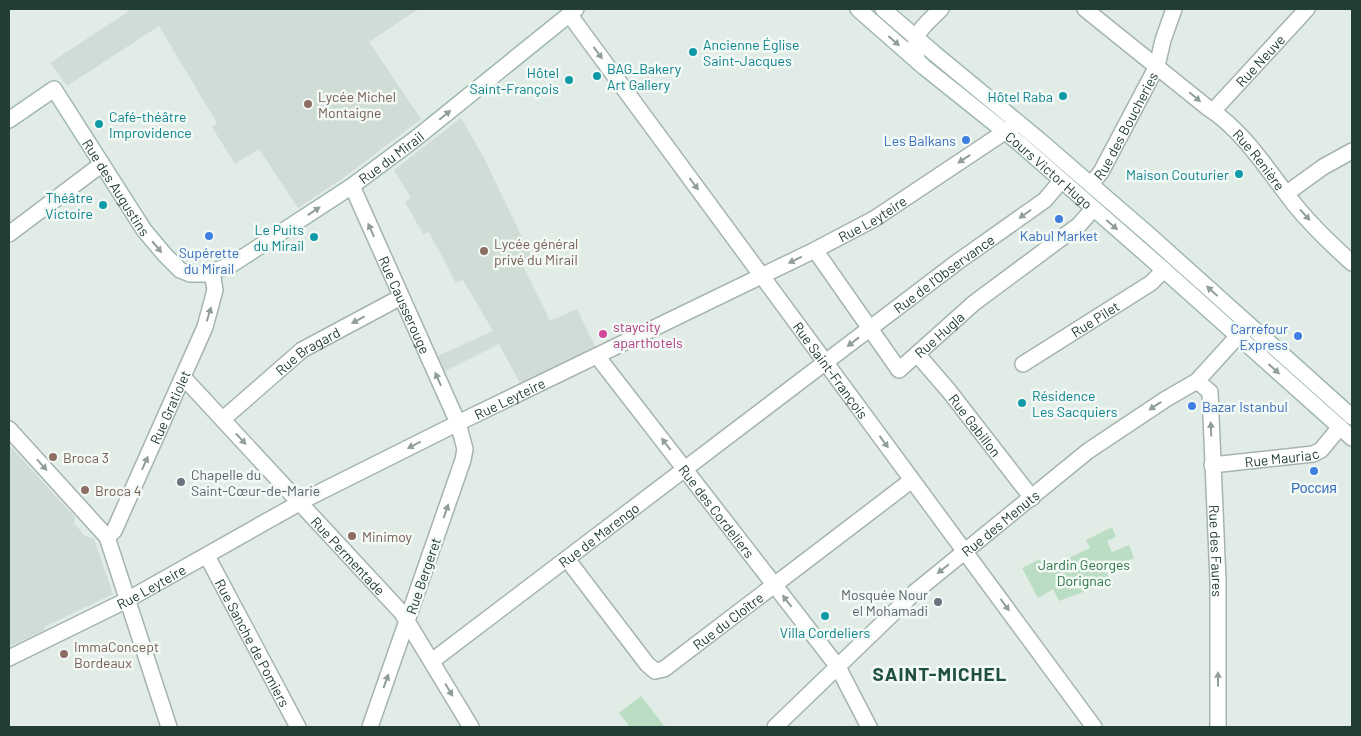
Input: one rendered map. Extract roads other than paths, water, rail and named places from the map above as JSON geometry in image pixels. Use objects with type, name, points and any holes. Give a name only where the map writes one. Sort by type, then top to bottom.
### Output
[{"type":"street","name":"Cours Victor Hugo","points":[[858,9],[918,62],[1005,132],[1164,270],[1352,438]]},
{"type":"street","name":"Cours Victor Hugo","points":[[882,9],[1090,184],[1352,417]]},
{"type":"street","points":[[918,62],[914,50],[915,38],[941,9]]},
{"type":"street","name":"Rue Renière","points":[[1085,9],[1222,117],[1246,142],[1320,232],[1352,263]]},
{"type":"street","name":"Rue des Boucheries","points":[[1090,184],[1101,172],[1157,66],[1162,40],[1174,9]]},
{"type":"street","name":"Rue Neuve","points":[[1213,111],[1307,9]]},
{"type":"street","name":"Rue du Mirail","points":[[190,274],[206,274],[231,265],[352,186],[415,139],[572,11]]},
{"type":"street","name":"Rue Saint-François","points":[[572,11],[762,276],[1094,727]]},
{"type":"street","name":"Rue des Augustins","points":[[9,120],[54,89],[144,230],[180,270],[190,274]]},
{"type":"street","name":"Rue Leyteire","points":[[9,658],[127,600],[300,502],[458,423],[815,250],[874,219],[1018,123]]},
{"type":"street","points":[[1287,193],[1323,167],[1352,151]]},
{"type":"street","points":[[9,234],[102,164]]},
{"type":"street","name":"Rue de l'Observance","points":[[766,408],[956,262],[1045,200],[1060,181]]},
{"type":"street","name":"Rue Causserouge","points":[[352,186],[458,423]]},
{"type":"street","name":"Rue Hugla","points":[[815,250],[899,370],[974,303],[1079,225],[1093,209]]},
{"type":"street","name":"Rue Pilet","points":[[1023,364],[1153,282],[1164,270]]},
{"type":"street","name":"Rue Gratiolet","points":[[107,537],[114,531],[184,378],[205,327],[215,290],[212,272]]},
{"type":"street","name":"Rue Bragard","points":[[223,420],[302,350],[401,298]]},
{"type":"street","points":[[1238,336],[1248,324]]},
{"type":"street","name":"Rue des Menuts","points":[[775,727],[915,592],[1088,451],[1166,399],[1197,381],[1238,336]]},
{"type":"street","name":"Rue Gabillon","points":[[917,354],[1032,498]]},
{"type":"street","name":"Rue des Cordeliers","points":[[597,356],[838,667],[869,727]]},
{"type":"street","name":"Rue Permentade","points":[[184,378],[402,613],[471,727]]},
{"type":"street","name":"Rue des Faures","points":[[1197,381],[1210,392],[1218,581],[1218,727]]},
{"type":"street","name":"Rue de Marengo","points":[[432,661],[766,408]]},
{"type":"street","name":"Rue Bergeret","points":[[370,727],[463,460],[465,449],[458,423]]},
{"type":"street","name":"Rue Mauriac","points":[[1212,465],[1313,454],[1321,450],[1340,427]]},
{"type":"street","points":[[9,429],[107,537],[169,727]]},
{"type":"street","name":"Rue du Cloître","points":[[567,559],[647,664],[655,671],[664,669],[912,480]]},
{"type":"street","name":"Rue Sanche de Pomiers","points":[[207,556],[298,727]]},
{"type":"place","name":"Ancienne Église Saint-Jacques","points":[[693,52]]},
{"type":"place","name":"BAG_Bakery Art Gallery","points":[[597,76]]},
{"type":"place","name":"Hôtel Saint-François","points":[[569,80]]},
{"type":"place","name":"Hôtel Raba","points":[[1063,96]]},
{"type":"place","name":"Lycée Michel Montaigne","points":[[308,104]]},
{"type":"place","name":"Café-théâtre Improvidence","points":[[99,124]]},
{"type":"place","name":"Les Balkans","points":[[966,140]]},
{"type":"place","name":"Maison Couturier","points":[[1239,174]]},
{"type":"place","name":"Théâtre Victoire","points":[[103,205]]},
{"type":"place","name":"Kabul Market","points":[[1059,219]]},
{"type":"place","name":"Supérette du Mirail","points":[[209,236]]},
{"type":"place","name":"Le Puits du Mirail","points":[[314,237]]},
{"type":"place","name":"Lycée général privé du Mirail","points":[[484,251]]},
{"type":"place","name":"staycity aparthotels","points":[[603,334]]},
{"type":"place","name":"Carrefour Express","points":[[1298,336]]},
{"type":"place","name":"Résidence Les Sacquiers","points":[[1022,403]]},
{"type":"place","name":"Bazar Istanbul","points":[[1192,406]]},
{"type":"place","name":"Broca 3","points":[[53,457]]},
{"type":"place","name":"Россия","points":[[1314,471]]},
{"type":"place","name":"Chapelle du Saint-Cœur-de-Marie","points":[[181,482]]},
{"type":"place","name":"Broca 4","points":[[85,490]]},
{"type":"place","name":"Minimoy","points":[[352,536]]},
{"type":"place","name":"Mosquée Nour el Mohamadi","points":[[938,602]]},
{"type":"place","name":"Villa Cordeliers","points":[[825,616]]},
{"type":"place","name":"ImmaConcept Bordeaux","points":[[64,654]]},
{"type":"district","name":"SAINT-MICHEL","points":[[940,673]]},
{"type":"park label","name":"Jardin Georges Dorignac","points":[[1084,572]]}]
